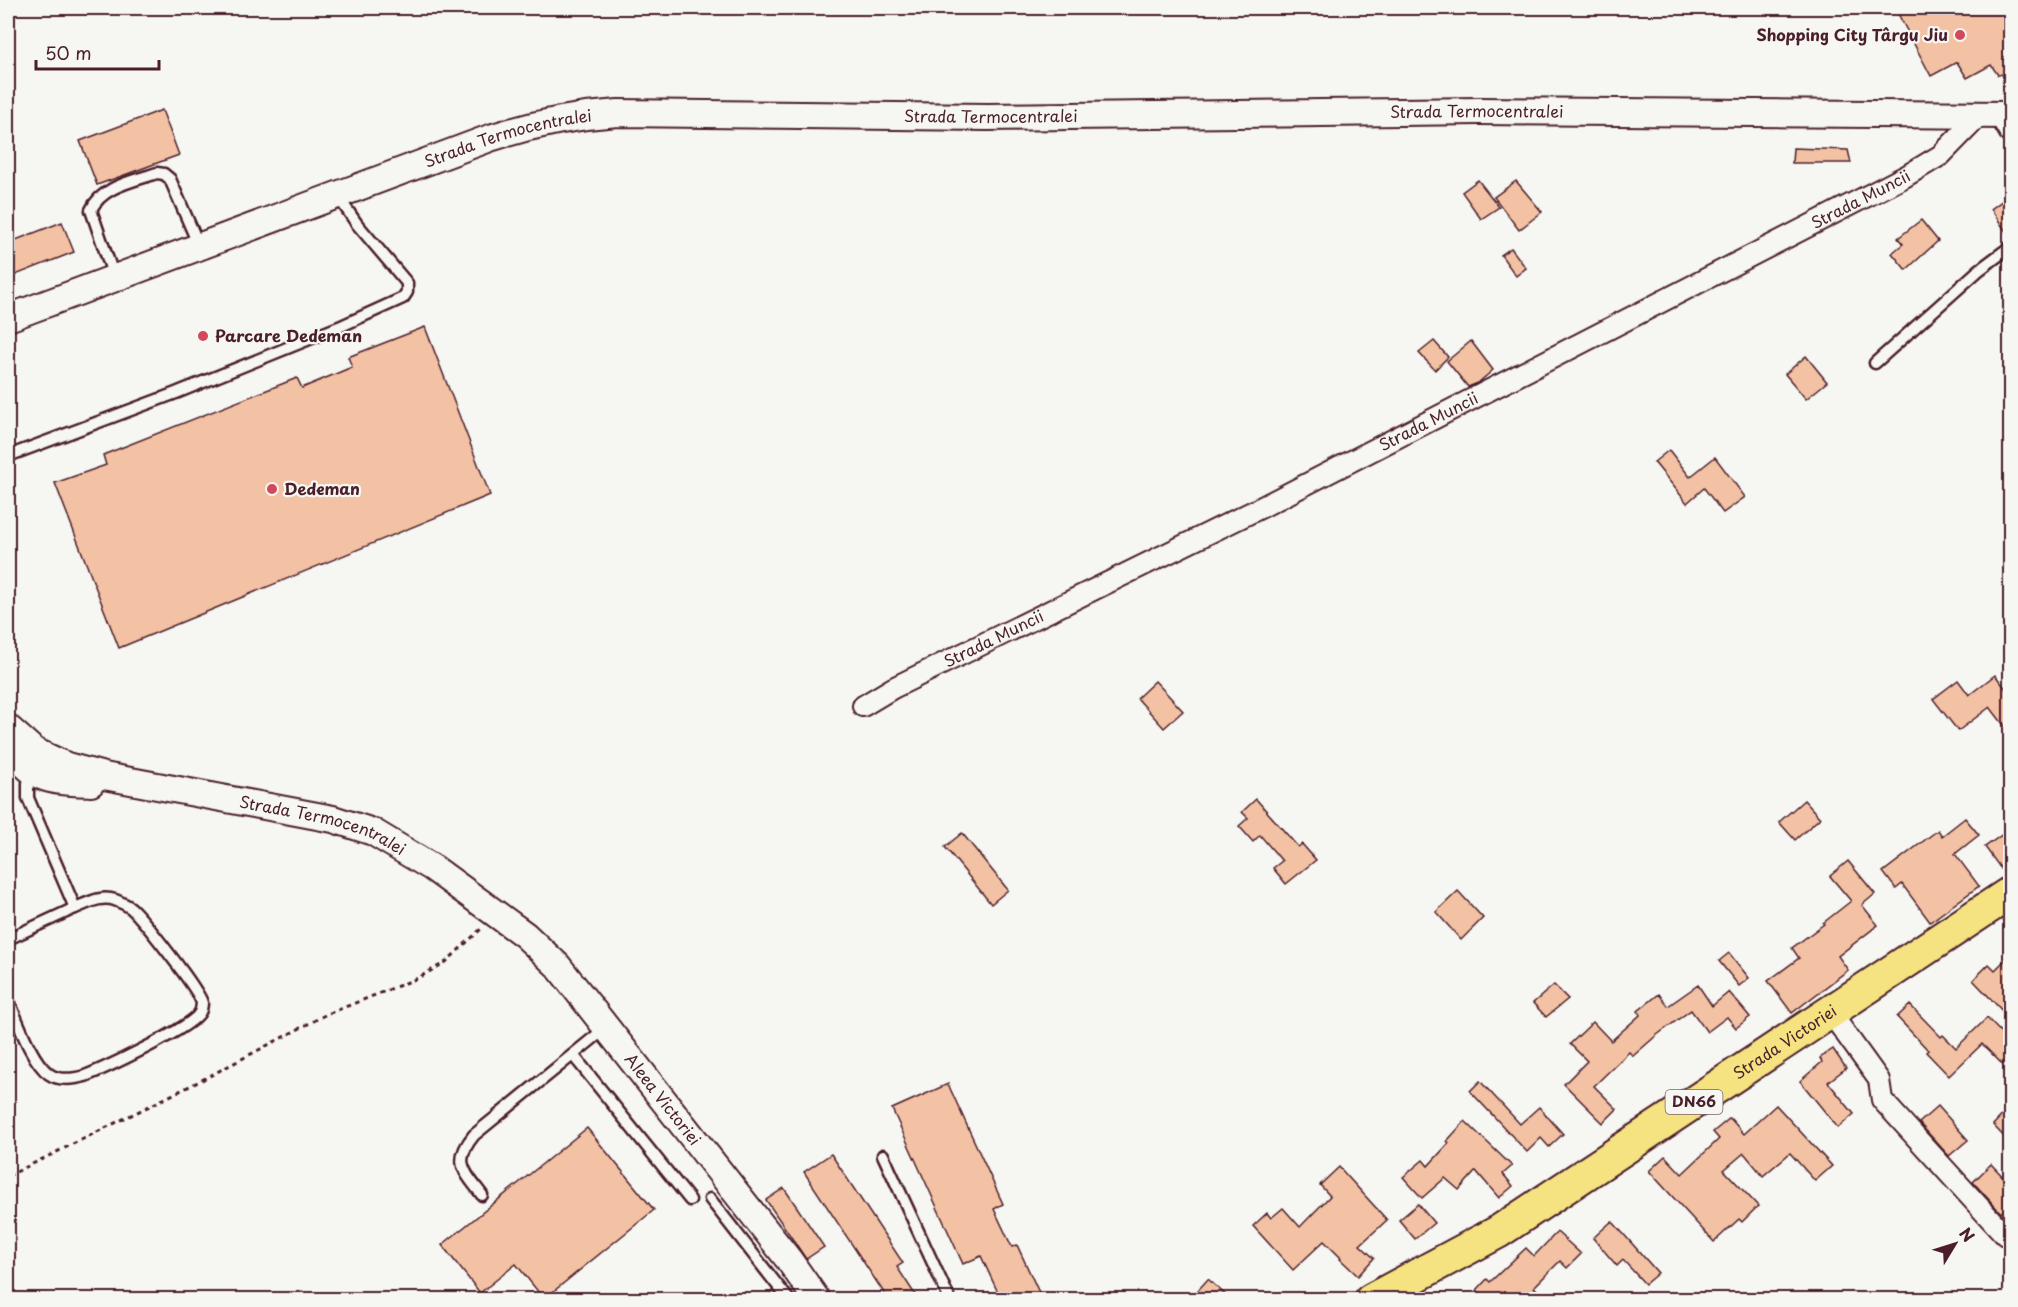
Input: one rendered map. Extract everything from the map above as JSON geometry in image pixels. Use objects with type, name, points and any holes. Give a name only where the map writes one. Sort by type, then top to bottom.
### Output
[{"type":"main road","name":"Strada Victoriei","points":[[1371,1299],[1498,1232],[2010,893]]},
{"type":"street","name":"Strada Termocentralei","points":[[8,318],[519,128],[564,118],[618,113],[988,117],[1479,111],[2000,120]]},
{"type":"street","name":"Strada Muncii","points":[[863,706],[904,683],[1262,507],[1906,176],[2000,120]]},
{"type":"street","name":"Strada Termocentralei","points":[[8,728],[23,743],[50,760],[86,772],[353,824],[413,854],[495,913]]},
{"type":"street","points":[[8,740],[18,759],[32,772]]},
{"type":"street","name":"Strada Termocentralei","points":[[32,772],[53,781],[134,782]]},
{"type":"street","name":"Aleea Victoriei","points":[[495,913],[525,935],[558,966],[818,1299]]},
{"type":"street","points":[[1830,1012],[1879,1080],[1882,1100],[2005,1235]]},
{"type":"lane","points":[[114,278],[91,210],[95,200],[116,188],[157,173],[170,178],[199,246]]},
{"type":"lane","points":[[8,456],[176,393],[347,324],[403,298],[407,292],[407,284],[357,224],[337,195]]},
{"type":"lane","points":[[1875,363],[1979,270],[2010,247]]},
{"type":"lane","points":[[32,772],[28,783],[28,798],[75,908]]},
{"type":"lane","points":[[8,939],[97,899],[113,899],[130,907],[196,991],[202,1004],[200,1013],[192,1022],[159,1040],[84,1076],[63,1079],[50,1075],[41,1066],[32,1052],[8,999]]},
{"type":"lane","points":[[482,1195],[464,1171],[460,1160],[464,1147],[474,1135],[607,1027]]},
{"type":"lane","points":[[573,1054],[690,1200]]},
{"type":"lane","points":[[883,1155],[950,1299]]},
{"type":"lane","points":[[710,1199],[789,1299]]},
{"type":"path","points":[[8,1176],[325,1016],[418,978],[446,962],[477,934],[495,913]]},
{"type":"building","name":"Shopping City Târgu Jiu","points":[[1895,8],[2010,8],[2010,73],[1998,75],[1991,65],[1967,78],[1957,62],[1931,76]]},
{"type":"building","points":[[162,110],[179,155],[97,185],[80,141]]},
{"type":"building","points":[[1793,148],[1848,150],[1851,163],[1792,163]]},
{"type":"building","points":[[1478,180],[1499,207],[1481,219],[1462,192]]},
{"type":"building","points":[[1516,181],[1542,212],[1519,230],[1494,197]]},
{"type":"building","points":[[2006,198],[2010,206],[2010,238],[1991,209]]},
{"type":"building","points":[[1921,220],[1938,241],[1906,270],[1892,253],[1903,244],[1898,238]]},
{"type":"building","points":[[62,222],[74,252],[8,278],[8,243]]},
{"type":"building","points":[[1511,248],[1526,268],[1516,276],[1501,255]]},
{"type":"building","name":"Dedeman","points":[[425,327],[490,495],[119,648],[55,483],[106,465],[103,455],[297,378],[302,388],[352,367],[348,357]]},
{"type":"building","points":[[1434,341],[1448,357],[1435,370],[1419,353]]},
{"type":"building","points":[[1471,341],[1493,370],[1478,383],[1468,387],[1447,361]]},
{"type":"building","points":[[1806,356],[1827,382],[1806,399],[1785,374]]},
{"type":"building","points":[[1669,450],[1690,477],[1715,457],[1745,497],[1723,513],[1704,488],[1687,503],[1654,462]]},
{"type":"building","points":[[1995,675],[2010,694],[2010,733],[1990,707],[1958,731],[1933,699],[1958,680],[1969,695]]},
{"type":"building","points":[[1155,681],[1183,711],[1164,728],[1137,698]]},
{"type":"building","points":[[1256,799],[1298,847],[1302,844],[1316,860],[1286,884],[1273,868],[1282,861],[1260,835],[1253,842],[1239,826],[1248,818],[1242,812]]},
{"type":"building","points":[[1804,800],[1820,818],[1795,840],[1779,822]]},
{"type":"building","points":[[1965,818],[1979,835],[1955,854],[1979,886],[1930,922],[1902,884],[1896,889],[1883,872],[1938,830],[1942,836]]},
{"type":"building","points":[[2010,829],[2010,875],[2006,876],[1985,847]]},
{"type":"building","points":[[962,833],[1008,890],[991,904],[945,847]]},
{"type":"building","points":[[1848,861],[1875,894],[1862,905],[1878,925],[1838,956],[1848,970],[1792,1013],[1768,981],[1799,958],[1792,948],[1851,901],[1830,876]]},
{"type":"building","points":[[1458,891],[1483,918],[1461,940],[1436,912]]},
{"type":"building","points":[[1729,953],[1749,978],[1739,986],[1719,961]]},
{"type":"building","points":[[2010,955],[2010,1019],[1973,980],[1989,964],[1995,970]]},
{"type":"building","points":[[1554,985],[1568,999],[1546,1017],[1533,1003]]},
{"type":"building","points":[[1698,985],[1712,1006],[1729,992],[1750,1017],[1736,1028],[1727,1017],[1707,1032],[1691,1010],[1633,1056],[1629,1052],[1594,1086],[1617,1109],[1603,1123],[1564,1084],[1587,1061],[1570,1044],[1593,1022],[1611,1041],[1640,1015],[1638,1011],[1659,994],[1668,1006]]},
{"type":"building","points":[[1910,1005],[1941,1037],[1943,1035],[1956,1048],[1987,1018],[2010,1042],[2010,1072],[1982,1044],[1949,1076],[1897,1017]]},
{"type":"building","points":[[1833,1049],[1846,1068],[1828,1082],[1854,1114],[1838,1128],[1800,1081],[1822,1062],[1820,1058]]},
{"type":"building","points":[[1480,1081],[1520,1124],[1539,1107],[1563,1134],[1549,1147],[1541,1138],[1527,1152],[1470,1091]]},
{"type":"building","points":[[948,1084],[1003,1204],[994,1209],[1012,1247],[1017,1245],[1042,1299],[1001,1299],[981,1256],[963,1264],[892,1109]]},
{"type":"building","points":[[1776,1105],[1832,1166],[1815,1181],[1790,1153],[1763,1176],[1744,1153],[1724,1170],[1758,1206],[1742,1222],[1739,1219],[1714,1242],[1649,1171],[1665,1156],[1682,1174],[1719,1139],[1713,1132],[1730,1118],[1744,1134]]},
{"type":"building","points":[[1938,1106],[1968,1140],[1949,1156],[1919,1123]]},
{"type":"building","points":[[2010,1107],[2010,1143],[1993,1125]]},
{"type":"building","points":[[1465,1121],[1512,1166],[1503,1174],[1513,1186],[1499,1198],[1476,1171],[1459,1190],[1445,1178],[1422,1198],[1403,1177],[1423,1160],[1428,1166]]},
{"type":"building","points":[[587,1128],[654,1210],[544,1299],[516,1264],[480,1293],[442,1245]]},
{"type":"building","points":[[831,1154],[903,1263],[897,1267],[918,1299],[888,1299],[804,1172]]},
{"type":"building","points":[[1991,1164],[2010,1184],[2010,1203],[2001,1213],[1973,1182]]},
{"type":"building","points":[[1339,1167],[1387,1220],[1360,1245],[1374,1258],[1358,1276],[1324,1241],[1293,1270],[1253,1226],[1267,1213],[1271,1218],[1283,1208],[1300,1227],[1330,1196],[1320,1185]]},
{"type":"building","points":[[784,1188],[824,1247],[806,1259],[766,1200]]},
{"type":"building","points":[[1418,1204],[1434,1223],[1415,1239],[1399,1220]]},
{"type":"building","points":[[1612,1221],[1658,1273],[1645,1284],[1623,1260],[1617,1266],[1593,1238]]},
{"type":"building","points":[[1557,1232],[1581,1254],[1567,1268],[1560,1261],[1534,1287],[1546,1299],[1486,1299],[1477,1290],[1487,1279],[1490,1282],[1526,1248],[1534,1256]]},
{"type":"building","points":[[1208,1279],[1230,1299],[1190,1299]]},
{"type":"place","name":"Shopping City Târgu Jiu","points":[[1960,35]]},
{"type":"place","name":"Parcare Dedeman","points":[[203,336]]},
{"type":"place","name":"Dedeman","points":[[272,489]]}]
